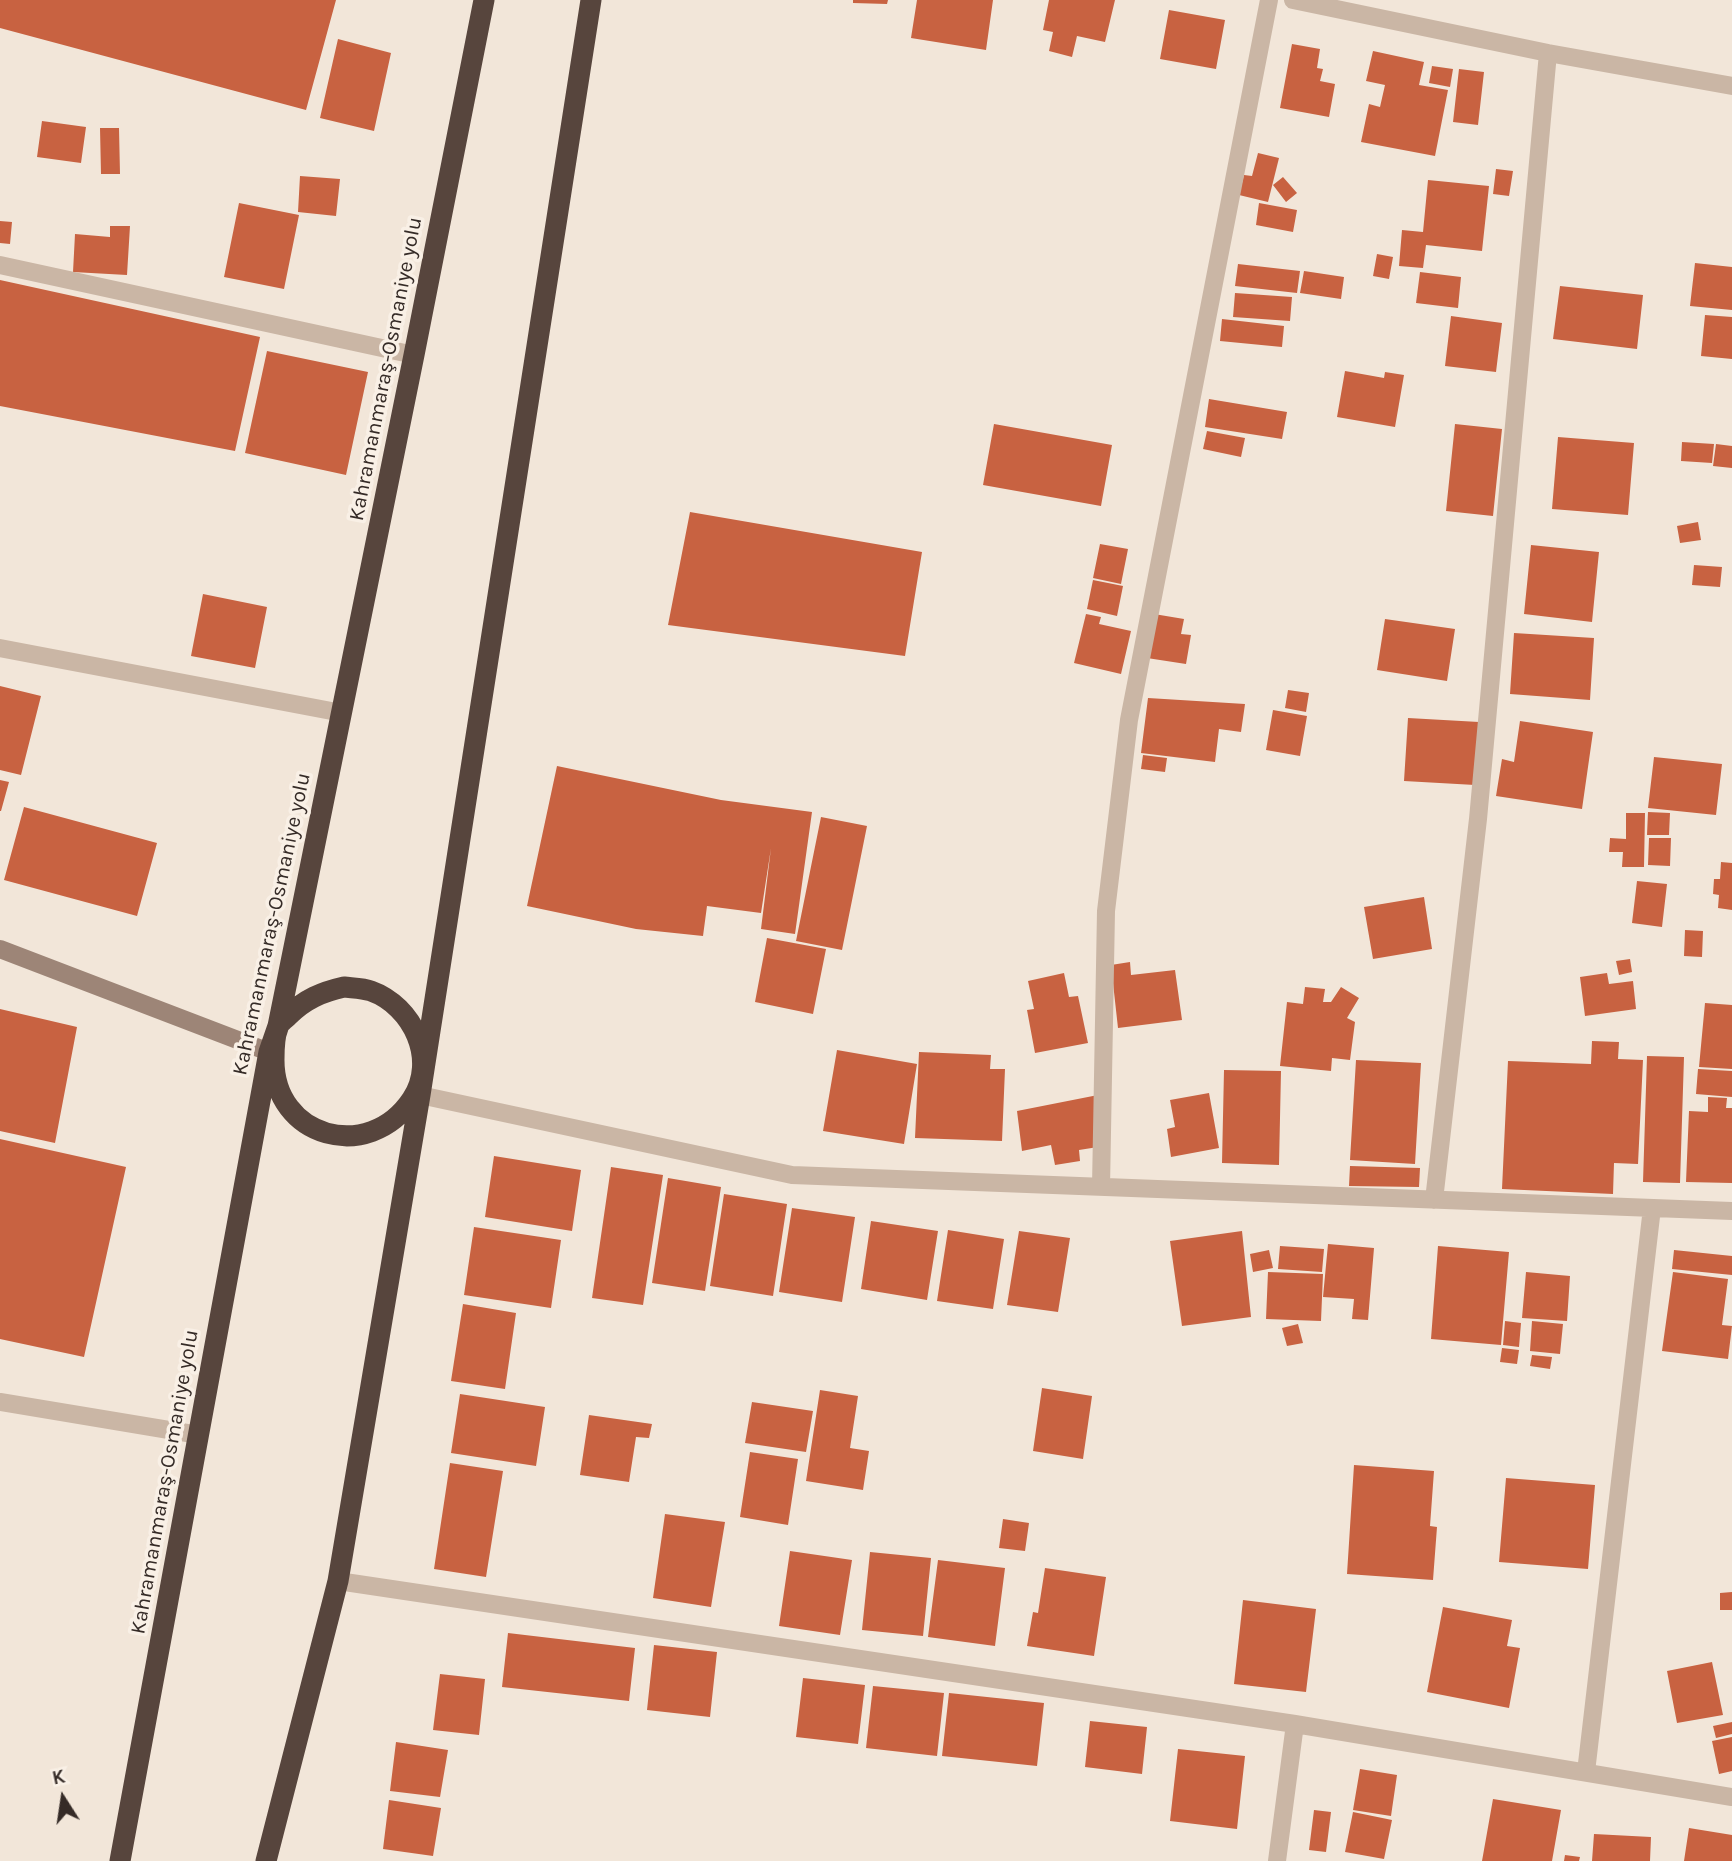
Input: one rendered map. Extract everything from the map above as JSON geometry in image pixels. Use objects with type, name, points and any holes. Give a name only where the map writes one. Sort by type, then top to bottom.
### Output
[{"type":"highway","name":"Kahramanmaraş-Osmaniye yolu","points":[[120,1861],[269,1052],[278,1026],[342,713],[484,0]]},
{"type":"highway","points":[[266,1861],[338,1581],[420,1095],[591,0]]},
{"type":"highway","points":[[344,987],[369,990],[392,1002],[410,1020],[421,1043],[423,1068],[417,1092],[404,1112],[395,1120],[362,1136],[338,1137],[315,1130],[295,1116],[281,1096],[274,1073],[278,1026],[297,1007],[319,993],[344,987]]},
{"type":"street","points":[[1101,1187],[1106,911],[1129,720],[1269,0]]},
{"type":"street","points":[[1293,0],[1548,53],[1732,86]]},
{"type":"street","points":[[1434,1200],[1478,819],[1548,53]]},
{"type":"street","points":[[0,265],[414,355]]},
{"type":"street","points":[[0,648],[342,713]]},
{"type":"street","points":[[0,949],[269,1052]]},
{"type":"street","points":[[420,1095],[792,1175],[1732,1211]]},
{"type":"street","points":[[1586,1772],[1652,1208]]},
{"type":"street","points":[[0,1402],[199,1435]]},
{"type":"street","points":[[338,1581],[1295,1724],[1732,1797]]},
{"type":"street","points":[[1277,1861],[1295,1724]]},
{"type":"building","points":[[0,0],[336,0],[306,110],[0,28]]},
{"type":"building","points":[[853,0],[888,0],[887,4],[853,3]]},
{"type":"building","points":[[917,0],[993,0],[986,50],[911,38]]},
{"type":"building","points":[[1049,0],[1115,0],[1105,42],[1077,36],[1072,57],[1049,51],[1053,32],[1043,30]]},
{"type":"building","points":[[1169,10],[1225,20],[1216,69],[1160,59]]},
{"type":"building","points":[[338,39],[391,53],[374,131],[320,118]]},
{"type":"building","points":[[1292,44],[1320,49],[1317,68],[1323,69],[1320,81],[1335,84],[1329,117],[1280,108]]},
{"type":"building","points":[[1373,51],[1424,62],[1419,85],[1448,90],[1435,156],[1361,142],[1369,104],[1380,107],[1385,85],[1366,81]]},
{"type":"building","points":[[1432,66],[1453,69],[1450,87],[1429,83]]},
{"type":"building","points":[[1459,69],[1484,72],[1478,125],[1453,122]]},
{"type":"building","points":[[42,121],[86,127],[81,163],[37,157]]},
{"type":"building","points":[[100,128],[119,128],[120,174],[101,174]]},
{"type":"building","points":[[1258,153],[1279,158],[1268,202],[1239,195],[1244,175],[1252,176]]},
{"type":"building","points":[[1496,169],[1513,171],[1509,196],[1493,194]]},
{"type":"building","points":[[300,176],[340,179],[336,216],[298,212]]},
{"type":"building","points":[[1283,177],[1297,193],[1286,202],[1273,185]]},
{"type":"building","points":[[1428,180],[1489,186],[1482,251],[1426,245],[1423,268],[1399,266],[1402,230],[1423,232]]},
{"type":"building","points":[[239,203],[299,215],[284,289],[224,277]]},
{"type":"building","points":[[1259,203],[1297,210],[1293,232],[1256,225]]},
{"type":"building","points":[[0,221],[12,222],[10,244],[0,243]]},
{"type":"building","points":[[110,226],[130,226],[127,275],[73,272],[75,234],[110,237]]},
{"type":"building","points":[[1377,254],[1393,257],[1389,279],[1373,276]]},
{"type":"building","points":[[1695,263],[1732,267],[1732,310],[1690,306]]},
{"type":"building","points":[[1238,264],[1300,271],[1297,293],[1235,286]]},
{"type":"building","points":[[1304,271],[1344,277],[1341,299],[1300,293]]},
{"type":"building","points":[[1420,272],[1461,277],[1458,308],[1416,303]]},
{"type":"building","points":[[0,280],[260,337],[235,451],[0,406]]},
{"type":"building","points":[[1560,286],[1643,295],[1637,349],[1553,339]]},
{"type":"building","points":[[1235,293],[1292,297],[1290,321],[1233,317]]},
{"type":"building","points":[[1705,315],[1732,317],[1732,359],[1701,356]]},
{"type":"building","points":[[1451,316],[1502,323],[1496,372],[1445,366]]},
{"type":"building","points":[[1222,319],[1284,326],[1282,347],[1220,341]]},
{"type":"building","points":[[267,351],[368,372],[346,475],[245,453]]},
{"type":"building","points":[[1345,371],[1384,378],[1385,372],[1404,375],[1395,427],[1337,417]]},
{"type":"building","points":[[1209,399],[1287,412],[1282,439],[1205,427]]},
{"type":"building","points":[[994,424],[1112,445],[1101,506],[983,485]]},
{"type":"building","points":[[1455,424],[1502,429],[1493,516],[1446,511]]},
{"type":"building","points":[[1207,431],[1245,438],[1241,457],[1203,449]]},
{"type":"building","points":[[1558,437],[1634,443],[1628,515],[1552,509]]},
{"type":"building","points":[[1682,442],[1714,444],[1712,463],[1681,461]]},
{"type":"building","points":[[1716,444],[1732,446],[1732,468],[1713,466]]},
{"type":"building","points":[[690,512],[922,552],[905,656],[668,625]]},
{"type":"building","points":[[1698,522],[1701,540],[1680,543],[1677,526]]},
{"type":"building","points":[[1100,544],[1128,549],[1121,584],[1093,578]]},
{"type":"building","points":[[1531,545],[1599,552],[1592,622],[1524,614]]},
{"type":"building","points":[[1694,565],[1722,567],[1720,587],[1692,585]]},
{"type":"building","points":[[1093,580],[1123,586],[1117,616],[1087,609]]},
{"type":"building","points":[[203,594],[267,607],[255,668],[191,656]]},
{"type":"building","points":[[1086,614],[1101,617],[1099,624],[1131,631],[1121,674],[1074,663]]},
{"type":"building","points":[[1154,614],[1184,619],[1181,634],[1191,635],[1186,664],[1147,658]]},
{"type":"building","points":[[1385,619],[1455,629],[1447,681],[1377,670]]},
{"type":"building","points":[[1514,633],[1594,638],[1590,700],[1510,694]]},
{"type":"building","points":[[0,686],[41,696],[21,775],[0,770]]},
{"type":"building","points":[[1288,690],[1309,693],[1306,712],[1285,708]]},
{"type":"building","points":[[1148,698],[1245,704],[1241,732],[1219,729],[1215,762],[1141,753]]},
{"type":"building","points":[[1273,710],[1307,716],[1300,756],[1266,750]]},
{"type":"building","points":[[1408,718],[1479,722],[1475,785],[1404,781]]},
{"type":"building","points":[[1520,721],[1593,732],[1582,809],[1496,796],[1502,759],[1514,762]]},
{"type":"building","points":[[1143,755],[1167,758],[1165,772],[1141,769]]},
{"type":"building","points":[[1654,757],[1722,764],[1716,815],[1648,808]]},
{"type":"building","points":[[557,766],[721,800],[812,812],[795,934],[761,929],[771,848],[761,913],[707,906],[703,936],[636,929],[527,906]]},
{"type":"building","points":[[0,780],[9,782],[1,811],[0,811]]},
{"type":"building","points":[[24,807],[157,843],[137,916],[4,880]]},
{"type":"building","points":[[1648,812],[1670,813],[1669,835],[1647,835]]},
{"type":"building","points":[[1626,813],[1645,813],[1644,867],[1622,867],[1623,852],[1609,852],[1610,838],[1626,839]]},
{"type":"building","points":[[821,817],[867,826],[842,950],[796,941]]},
{"type":"building","points":[[1649,838],[1671,838],[1670,866],[1648,865]]},
{"type":"building","points":[[1721,862],[1732,863],[1732,910],[1718,908],[1719,895],[1713,894],[1714,879],[1720,879]]},
{"type":"building","points":[[1637,881],[1667,884],[1662,927],[1632,923]]},
{"type":"building","points":[[1424,897],[1432,949],[1373,959],[1364,907]]},
{"type":"building","points":[[1685,930],[1703,931],[1702,957],[1684,956]]},
{"type":"building","points":[[767,938],[826,949],[813,1014],[755,1002]]},
{"type":"building","points":[[1630,959],[1632,972],[1619,975],[1616,961]]},
{"type":"building","points":[[1130,962],[1131,975],[1175,970],[1182,1020],[1118,1028],[1111,965]]},
{"type":"building","points":[[1064,973],[1069,997],[1078,996],[1088,1043],[1035,1053],[1027,1010],[1034,1009],[1028,981]]},
{"type":"building","points":[[1607,973],[1609,984],[1633,981],[1636,1009],[1585,1016],[1580,977]]},
{"type":"building","points":[[1305,987],[1325,989],[1323,1002],[1331,1002],[1341,987],[1359,998],[1347,1018],[1355,1022],[1350,1060],[1332,1058],[1331,1071],[1280,1066],[1287,1002],[1303,1004]]},
{"type":"building","points":[[1705,1003],[1732,1005],[1732,1069],[1699,1067]]},
{"type":"building","points":[[0,1009],[77,1027],[55,1143],[0,1131]]},
{"type":"building","points":[[1592,1041],[1619,1042],[1618,1059],[1643,1060],[1638,1164],[1614,1163],[1613,1194],[1502,1189],[1508,1061],[1591,1064]]},
{"type":"building","points":[[837,1050],[917,1064],[904,1144],[823,1131]]},
{"type":"building","points":[[919,1052],[991,1055],[990,1069],[1005,1069],[1002,1141],[915,1138]]},
{"type":"building","points":[[1647,1056],[1684,1057],[1680,1183],[1643,1182]]},
{"type":"building","points":[[1356,1060],[1421,1063],[1415,1164],[1350,1160]]},
{"type":"building","points":[[1698,1069],[1732,1071],[1732,1097],[1696,1094]]},
{"type":"building","points":[[1224,1070],[1281,1071],[1279,1165],[1222,1163]]},
{"type":"building","points":[[1209,1093],[1219,1148],[1171,1157],[1167,1129],[1175,1127],[1170,1100]]},
{"type":"building","points":[[1098,1095],[1098,1147],[1079,1150],[1080,1161],[1055,1165],[1051,1145],[1022,1151],[1017,1111]]},
{"type":"building","points":[[1708,1097],[1727,1098],[1726,1108],[1732,1108],[1732,1183],[1686,1182],[1689,1111],[1708,1112]]},
{"type":"building","points":[[0,1139],[126,1167],[84,1357],[0,1339]]},
{"type":"building","points":[[494,1156],[581,1170],[572,1231],[485,1217]]},
{"type":"building","points":[[1350,1166],[1420,1168],[1419,1187],[1349,1186]]},
{"type":"building","points":[[611,1167],[663,1175],[643,1305],[592,1298]]},
{"type":"building","points":[[668,1178],[721,1187],[705,1291],[652,1283]]},
{"type":"building","points":[[724,1194],[787,1204],[773,1296],[710,1286]]},
{"type":"building","points":[[792,1208],[855,1217],[842,1302],[779,1292]]},
{"type":"building","points":[[871,1221],[938,1231],[927,1300],[861,1289]]},
{"type":"building","points":[[474,1227],[561,1240],[551,1308],[464,1295]]},
{"type":"building","points":[[948,1230],[1004,1239],[993,1309],[937,1301]]},
{"type":"building","points":[[1019,1231],[1070,1238],[1058,1312],[1007,1305]]},
{"type":"building","points":[[1242,1231],[1251,1317],[1182,1326],[1170,1241]]},
{"type":"building","points":[[1328,1244],[1374,1248],[1368,1320],[1352,1319],[1354,1299],[1323,1297]]},
{"type":"building","points":[[1280,1246],[1324,1249],[1322,1272],[1278,1269]]},
{"type":"building","points":[[1438,1246],[1509,1252],[1501,1345],[1431,1339]]},
{"type":"building","points":[[1269,1250],[1273,1268],[1253,1272],[1250,1254]]},
{"type":"building","points":[[1674,1250],[1732,1256],[1732,1275],[1672,1269]]},
{"type":"building","points":[[1268,1272],[1323,1274],[1321,1321],[1266,1319]]},
{"type":"building","points":[[1526,1272],[1570,1276],[1567,1321],[1522,1318]]},
{"type":"building","points":[[1673,1272],[1728,1279],[1722,1325],[1732,1326],[1728,1359],[1662,1351]]},
{"type":"building","points":[[463,1304],[516,1313],[505,1389],[451,1381]]},
{"type":"building","points":[[1505,1321],[1521,1323],[1519,1347],[1503,1345]]},
{"type":"building","points":[[1532,1321],[1563,1324],[1560,1354],[1530,1351]]},
{"type":"building","points":[[1298,1324],[1303,1343],[1287,1346],[1282,1328]]},
{"type":"building","points":[[1502,1348],[1519,1350],[1517,1364],[1500,1362]]},
{"type":"building","points":[[1532,1355],[1552,1357],[1550,1369],[1530,1366]]},
{"type":"building","points":[[1042,1388],[1092,1396],[1083,1459],[1033,1451]]},
{"type":"building","points":[[820,1390],[858,1396],[850,1448],[869,1451],[863,1490],[806,1481]]},
{"type":"building","points":[[460,1394],[545,1407],[536,1466],[451,1453]]},
{"type":"building","points":[[752,1402],[813,1411],[806,1452],[745,1443]]},
{"type":"building","points":[[589,1415],[652,1424],[649,1438],[636,1437],[629,1482],[580,1475]]},
{"type":"building","points":[[750,1452],[798,1459],[788,1525],[740,1517]]},
{"type":"building","points":[[450,1463],[503,1471],[486,1577],[434,1569]]},
{"type":"building","points":[[1354,1465],[1434,1471],[1430,1526],[1437,1527],[1433,1580],[1347,1574]]},
{"type":"building","points":[[1506,1478],[1595,1485],[1588,1569],[1499,1562]]},
{"type":"building","points":[[665,1514],[725,1522],[711,1607],[653,1598]]},
{"type":"building","points":[[1003,1519],[1029,1523],[1025,1551],[999,1548]]},
{"type":"building","points":[[790,1551],[852,1560],[840,1635],[779,1626]]},
{"type":"building","points":[[870,1552],[931,1558],[923,1636],[862,1630]]},
{"type":"building","points":[[938,1560],[1005,1568],[995,1646],[928,1637]]},
{"type":"building","points":[[1045,1568],[1106,1577],[1094,1656],[1027,1646],[1033,1612],[1038,1613]]},
{"type":"building","points":[[1732,1592],[1732,1610],[1720,1610],[1720,1593]]},
{"type":"building","points":[[1243,1600],[1316,1609],[1306,1692],[1234,1684]]},
{"type":"building","points":[[1443,1607],[1512,1620],[1507,1646],[1520,1648],[1509,1708],[1427,1692]]},
{"type":"building","points":[[508,1633],[635,1648],[629,1701],[502,1687]]},
{"type":"building","points":[[654,1645],[717,1652],[710,1717],[647,1710]]},
{"type":"building","points":[[1712,1662],[1723,1715],[1677,1723],[1667,1671]]},
{"type":"building","points":[[440,1674],[485,1679],[479,1735],[433,1730]]},
{"type":"building","points":[[803,1678],[865,1685],[858,1744],[796,1737]]},
{"type":"building","points":[[873,1686],[944,1693],[937,1756],[866,1748]]},
{"type":"building","points":[[949,1693],[1044,1703],[1037,1766],[942,1756]]},
{"type":"building","points":[[1090,1721],[1147,1727],[1142,1774],[1085,1767]]},
{"type":"building","points":[[1732,1722],[1732,1734],[1716,1738],[1713,1726]]},
{"type":"building","points":[[1732,1737],[1732,1771],[1719,1774],[1712,1741]]},
{"type":"building","points":[[396,1742],[448,1750],[440,1797],[390,1791]]},
{"type":"building","points":[[1178,1749],[1245,1756],[1237,1829],[1170,1821]]},
{"type":"building","points":[[1360,1769],[1397,1775],[1391,1816],[1353,1810]]},
{"type":"building","points":[[1493,1799],[1561,1810],[1552,1861],[1482,1861]]},
{"type":"building","points":[[389,1800],[441,1808],[433,1856],[383,1849]]},
{"type":"building","points":[[1314,1810],[1331,1812],[1326,1852],[1309,1850]]},
{"type":"building","points":[[1353,1812],[1392,1820],[1384,1859],[1345,1852]]},
{"type":"building","points":[[1689,1828],[1732,1835],[1732,1861],[1684,1861]]},
{"type":"building","points":[[1594,1834],[1651,1837],[1650,1861],[1592,1861]]},
{"type":"building","points":[[1565,1855],[1580,1857],[1579,1861],[1564,1861]]}]
